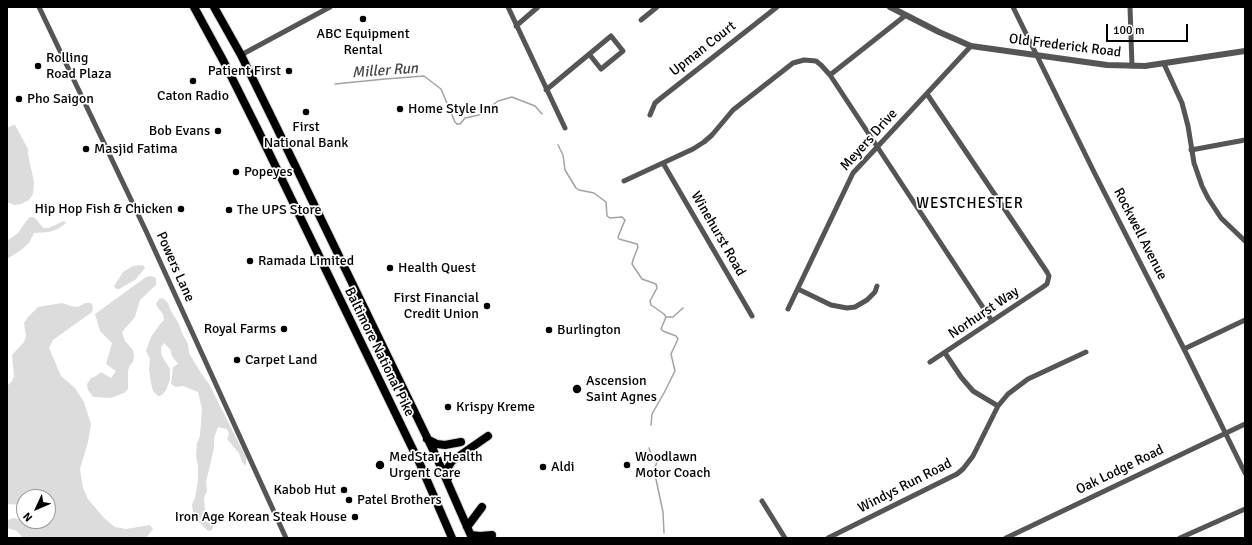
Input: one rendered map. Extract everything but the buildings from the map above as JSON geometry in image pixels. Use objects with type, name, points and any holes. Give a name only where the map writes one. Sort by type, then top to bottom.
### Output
[{"type":"main road","name":"Baltimore National Pike","points":[[194,7],[258,130],[420,464],[452,538]]},
{"type":"main road","name":"Baltimore National Pike","points":[[214,7],[241,55],[427,439],[472,536]]},
{"type":"main road","points":[[453,494],[446,473],[449,465],[452,461],[488,436]]},
{"type":"main road","points":[[427,439],[437,444],[445,445],[461,442]]},
{"type":"main road","points":[[468,527],[482,507]]},
{"type":"main road","points":[[472,536],[492,535],[490,538]]},
{"type":"street","name":"Powers Lane","points":[[39,7],[146,231],[286,538]]},
{"type":"street","points":[[241,55],[330,7]]},
{"type":"street","points":[[508,7],[565,128]]},
{"type":"street","points":[[516,26],[538,7]]},
{"type":"street","points":[[641,20],[657,7]]},
{"type":"street","name":"Upman Court","points":[[650,115],[655,103],[777,7]]},
{"type":"street","name":"Old Frederick Road","points":[[890,7],[949,37],[971,46],[1107,65],[1132,66],[1164,64],[1245,51]]},
{"type":"street","name":"Rockwell Avenue","points":[[1013,7],[1245,472]]},
{"type":"street","points":[[1130,7],[1132,66]]},
{"type":"street","points":[[830,75],[906,15]]},
{"type":"street","points":[[546,90],[589,54],[611,36],[623,51],[601,69],[589,54]]},
{"type":"street","name":"Meyers Drive","points":[[788,309],[853,173],[971,46]]},
{"type":"street","points":[[624,181],[693,149],[704,142],[712,135],[733,110],[793,63],[804,60],[816,62],[821,65],[830,75],[992,321]]},
{"type":"street","points":[[1164,64],[1182,103],[1197,174],[1208,198],[1221,218],[1245,241]]},
{"type":"street","name":"Norhurst Way","points":[[927,94],[1047,272],[1049,280],[1043,288],[930,362]]},
{"type":"street","points":[[1191,150],[1245,140]]},
{"type":"street","name":"Winehurst Road","points":[[663,163],[752,316]]},
{"type":"street","points":[[798,289],[831,305],[847,308],[855,307],[867,300],[875,292],[877,286]]},
{"type":"street","points":[[1184,349],[1245,320]]},
{"type":"street","name":"Windys Run Road","points":[[828,538],[957,474],[972,456],[998,406],[1008,394],[1020,384],[1086,352]]},
{"type":"street","points":[[945,353],[967,385],[980,396],[998,406]]},
{"type":"street","name":"Oak Lodge Road","points":[[1006,538],[1245,424]]},
{"type":"street","points":[[762,501],[785,538]]},
{"type":"street","points":[[1180,538],[1245,509]]},
{"type":"shaded area","points":[[15,125],[28,149],[34,182],[33,194],[29,200],[21,204],[14,205],[7,202],[7,128]]},
{"type":"shaded area","points":[[30,217],[36,219],[43,228],[49,228],[64,221],[66,223],[58,229],[49,232],[34,233],[29,243],[7,259],[7,241],[18,233]]},
{"type":"shaded area","points":[[143,265],[145,268],[135,280],[119,289],[116,289],[114,286],[123,272],[133,266]]},
{"type":"shaded area","points":[[151,276],[156,278],[156,285],[140,300],[135,317],[122,332],[125,341],[133,350],[134,355],[133,362],[128,371],[128,389],[124,393],[111,398],[93,397],[88,390],[87,384],[91,378],[101,372],[111,378],[116,371],[106,364],[112,343],[100,331],[95,314],[146,277]]},
{"type":"shaded area","points":[[163,298],[168,303],[179,324],[188,344],[189,353],[209,384],[246,457],[246,466],[242,462],[239,453],[227,439],[229,434],[227,429],[218,427],[214,438],[214,448],[206,482],[207,491],[204,498],[205,511],[209,515],[213,526],[212,530],[208,531],[197,520],[193,512],[192,504],[195,498],[198,480],[196,455],[197,443],[200,436],[202,409],[198,392],[183,386],[176,387],[171,384],[173,367],[178,364],[172,356],[170,349],[164,343],[161,347],[161,351],[162,356],[170,369],[170,380],[166,390],[162,395],[158,396],[153,391],[151,383],[149,370],[150,359],[146,351],[151,337],[164,320],[163,314],[156,304],[159,299]]},
{"type":"shaded area","points":[[62,303],[78,307],[85,303],[91,303],[93,307],[92,312],[53,340],[49,348],[61,376],[75,388],[84,402],[91,424],[88,442],[80,469],[83,488],[88,499],[104,518],[115,527],[126,529],[150,525],[153,529],[146,538],[23,538],[17,531],[7,528],[7,521],[15,518],[16,529],[56,529],[56,489],[16,489],[16,505],[7,504],[7,386],[12,381],[14,376],[12,355],[24,342],[26,336],[24,323],[38,307]]},
{"type":"waterway","name":"Miller Run","points":[[335,84],[424,76],[441,89],[457,124],[460,124],[465,118],[479,115],[498,101],[512,97],[535,106],[542,114]]},
{"type":"waterway","name":"Miller Run","points":[[558,145],[563,155],[565,170],[576,188],[594,193],[606,202],[607,216],[610,218],[622,217],[625,220],[618,237],[619,239],[637,244],[638,247],[632,264],[642,279],[656,284],[657,288],[650,301],[651,305],[666,317],[661,329],[676,336],[678,339],[671,354],[675,371],[652,414],[651,425]]},
{"type":"waterway","points":[[666,317],[673,317],[683,308]]},
{"type":"waterway","name":"Miller Run","points":[[649,448],[651,454],[657,459],[654,470],[663,512],[664,533]]},
{"type":"place","name":"ABC Equipment Rental","points":[[363,19]]},
{"type":"place","name":"Rolling Road Plaza","points":[[38,66]]},
{"type":"place","name":"Patient First","points":[[289,71]]},
{"type":"place","name":"Caton Radio","points":[[193,81]]},
{"type":"place","name":"Pho Saigon","points":[[19,99]]},
{"type":"place","name":"Home Style Inn","points":[[400,109]]},
{"type":"place","name":"First National Bank","points":[[306,112]]},
{"type":"place","name":"Bob Evans","points":[[218,131]]},
{"type":"place","name":"Masjid Fatima","points":[[86,149]]},
{"type":"place","name":"Popeyes","points":[[236,172]]},
{"type":"place","name":"Hip Hop Fish & Chicken","points":[[181,209]]},
{"type":"place","name":"The UPS Store","points":[[229,210]]},
{"type":"place","name":"Ramada Limited","points":[[250,261]]},
{"type":"place","name":"Health Quest","points":[[390,268]]},
{"type":"place","name":"First Financial Credit Union","points":[[487,306]]},
{"type":"place","name":"Royal Farms","points":[[284,329]]},
{"type":"place","name":"Burlington","points":[[549,330]]},
{"type":"place","name":"Carpet Land","points":[[237,360]]},
{"type":"place","name":"Ascension Saint Agnes","points":[[577,389]]},
{"type":"place","name":"Krispy Kreme","points":[[448,407]]},
{"type":"place","name":"MedStar Health Urgent Care","points":[[380,465]]},
{"type":"place","name":"Woodlawn Motor Coach","points":[[627,465]]},
{"type":"place","name":"Aldi","points":[[543,467]]},
{"type":"place","name":"Kabob Hut","points":[[344,490]]},
{"type":"place","name":"Patel Brothers","points":[[349,500]]},
{"type":"place","name":"Iron Age Korean Steak House","points":[[355,517]]},
{"type":"district","name":"WESTCHESTER","points":[[970,204]]}]
